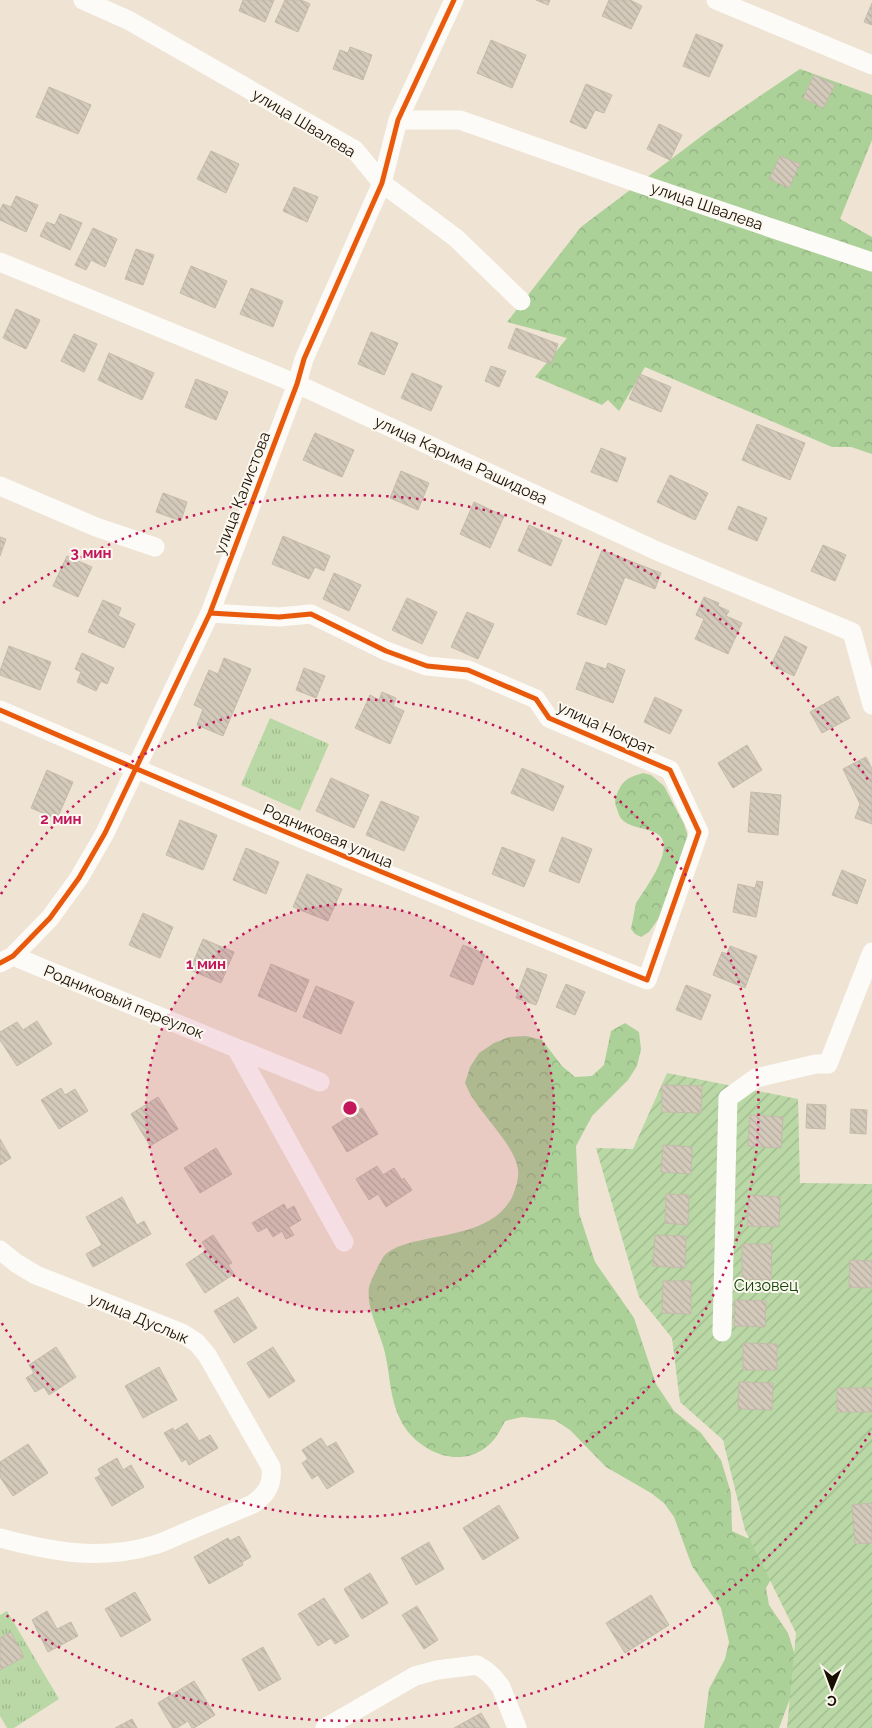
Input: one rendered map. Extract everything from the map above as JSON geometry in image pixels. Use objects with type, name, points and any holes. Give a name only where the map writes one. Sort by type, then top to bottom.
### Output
[{"type":"street","name":"улица Швалева","points":[[83,0],[128,20],[355,150],[382,183],[456,238],[521,301]]},
{"type":"street","name":"улица Калистова","points":[[6,959],[50,918],[79,878],[105,833],[210,613],[297,384],[304,360],[382,183],[398,120],[454,0]]},
{"type":"street","points":[[716,0],[872,65]]},
{"type":"street","name":"улица Швалева","points":[[398,120],[460,120],[638,183],[872,262]]},
{"type":"street","name":"улица Карима Рашидова","points":[[0,262],[297,384],[657,551],[852,632],[872,705]]},
{"type":"street","points":[[0,486],[96,526],[155,547]]},
{"type":"street","name":"улица Нократ","points":[[210,613],[279,617],[311,614],[386,651],[427,666],[468,670],[536,699],[549,718],[670,770],[699,832],[647,980]]},
{"type":"street","name":"Родниковая улица","points":[[0,710],[483,914],[647,980]]},
{"type":"street","points":[[722,1332],[728,1098],[756,1078],[816,1064],[828,1064],[872,952]]},
{"type":"street","name":"Родниковый переулок","points":[[6,959],[320,1082]]},
{"type":"street","points":[[236,1048],[344,1242]]},
{"type":"street","name":"улица Дуслык","points":[[0,1250],[16,1263],[36,1275],[182,1333],[197,1343],[207,1355],[266,1458],[271,1467],[272,1476],[268,1491],[263,1498],[253,1504],[155,1545],[129,1551],[100,1554],[72,1553],[43,1549],[0,1538]]},
{"type":"street","points":[[324,1728],[415,1676],[437,1670],[476,1665],[493,1677],[501,1687],[517,1728]]},
{"type":"green space","points":[[800,69],[872,95],[872,140],[840,219],[872,237],[872,454],[851,447],[832,447],[645,367],[619,411],[608,400],[602,405],[535,377],[567,338],[507,322],[581,227],[711,129]]},
{"type":"green space","points":[[270,718],[329,744],[300,811],[241,785]]},
{"type":"green space","points":[[643,773],[651,775],[664,786],[684,824],[689,840],[664,911],[649,932],[641,937],[631,929],[636,903],[659,865],[664,848],[663,841],[655,832],[633,826],[621,819],[615,801],[623,783],[629,778]]},
{"type":"green space","points":[[625,1023],[639,1032],[641,1049],[637,1066],[628,1080],[592,1116],[576,1146],[579,1213],[595,1262],[634,1318],[656,1384],[674,1411],[701,1433],[721,1460],[731,1493],[732,1531],[747,1538],[764,1536],[783,1558],[766,1588],[769,1605],[788,1633],[797,1662],[791,1696],[779,1728],[704,1728],[709,1689],[725,1659],[729,1642],[721,1608],[692,1566],[674,1517],[664,1503],[651,1493],[606,1467],[570,1430],[555,1420],[522,1417],[505,1421],[497,1436],[489,1445],[474,1454],[461,1457],[437,1453],[425,1447],[406,1430],[400,1419],[392,1395],[383,1345],[370,1304],[370,1284],[380,1262],[387,1253],[400,1246],[479,1226],[493,1218],[504,1208],[513,1195],[518,1176],[516,1161],[512,1152],[473,1098],[465,1083],[470,1067],[479,1053],[494,1043],[509,1037],[526,1036],[542,1040],[562,1066],[575,1077],[592,1076],[604,1065],[611,1031]]},
{"type":"green space","name":"Сизовец","points":[[667,1073],[798,1099],[800,1183],[872,1184],[872,1728],[787,1728],[796,1633],[745,1530],[723,1440],[680,1402],[672,1338],[639,1297],[596,1148],[633,1149]]},
{"type":"green space","points":[[7,1611],[59,1699],[14,1728],[7,1728],[0,1716],[0,1615]]},
{"type":"building","points":[[243,0],[274,0],[265,22],[239,11]]},
{"type":"building","points":[[285,0],[301,0],[310,4],[298,32],[275,22]]},
{"type":"building","points":[[536,0],[550,0],[548,5]]},
{"type":"building","points":[[609,0],[630,0],[642,6],[631,29],[602,16]]},
{"type":"building","points":[[872,3],[872,25],[864,22]]},
{"type":"building","points":[[696,34],[723,45],[709,77],[683,66]]},
{"type":"building","points":[[491,40],[526,55],[512,88],[477,73]]},
{"type":"building","points":[[350,47],[372,55],[363,80],[333,69],[340,50],[348,53]]},
{"type":"building","points":[[814,75],[835,85],[823,108],[803,98]]},
{"type":"building","points":[[586,84],[612,95],[604,113],[595,110],[586,129],[570,122]]},
{"type":"building","points":[[49,87],[91,105],[78,134],[36,117]]},
{"type":"building","points":[[659,124],[682,135],[670,160],[647,149]]},
{"type":"building","points":[[211,151],[239,164],[226,193],[197,179]]},
{"type":"building","points":[[780,156],[800,164],[789,188],[769,179]]},
{"type":"building","points":[[294,187],[318,197],[307,222],[283,211]]},
{"type":"building","points":[[16,196],[38,205],[26,232],[0,220],[0,210],[3,204],[11,207]]},
{"type":"building","points":[[60,214],[82,223],[70,250],[40,236],[47,222],[55,225]]},
{"type":"building","points":[[93,228],[117,239],[105,267],[91,260],[86,270],[75,265]]},
{"type":"building","points":[[136,249],[154,255],[143,285],[125,279]]},
{"type":"building","points":[[191,266],[227,281],[215,308],[180,293]]},
{"type":"building","points":[[251,288],[283,301],[273,327],[240,314]]},
{"type":"building","points":[[16,309],[40,320],[26,349],[3,338]]},
{"type":"building","points":[[516,328],[558,344],[551,364],[508,348]]},
{"type":"building","points":[[371,332],[398,343],[384,375],[358,364]]},
{"type":"building","points":[[74,334],[97,344],[84,372],[61,361]]},
{"type":"building","points":[[109,353],[154,373],[142,400],[98,380]]},
{"type":"building","points":[[491,366],[506,371],[499,387],[485,381]]},
{"type":"building","points":[[412,373],[442,386],[431,411],[401,398]]},
{"type":"building","points":[[640,374],[671,387],[661,412],[629,399]]},
{"type":"building","points":[[196,379],[228,392],[216,420],[185,407]]},
{"type":"building","points":[[757,424],[805,443],[790,480],[742,460]]},
{"type":"building","points":[[315,433],[354,450],[342,477],[303,460]]},
{"type":"building","points":[[601,448],[626,458],[617,482],[591,472]]},
{"type":"building","points":[[401,471],[429,483],[418,510],[390,498]]},
{"type":"building","points":[[670,475],[708,493],[695,520],[657,502]]},
{"type":"building","points":[[163,493],[187,502],[181,521],[156,512]]},
{"type":"building","points":[[474,502],[504,516],[490,548],[460,534]]},
{"type":"building","points":[[738,506],[767,518],[757,541],[728,529]]},
{"type":"building","points":[[529,525],[562,540],[551,566],[518,551]]},
{"type":"building","points":[[283,536],[330,556],[324,571],[315,567],[309,579],[272,564]]},
{"type":"building","points":[[0,537],[6,539],[0,556]]},
{"type":"building","points":[[823,545],[846,555],[835,581],[811,571]]},
{"type":"building","points":[[602,550],[661,573],[655,589],[625,577],[606,625],[577,614]]},
{"type":"building","points":[[67,556],[92,567],[78,597],[53,586]]},
{"type":"building","points":[[334,573],[361,585],[349,611],[323,599]]},
{"type":"building","points":[[704,597],[719,603],[718,606],[729,611],[726,616],[742,623],[728,654],[695,639],[704,619],[696,615]]},
{"type":"building","points":[[407,598],[437,612],[422,644],[392,630]]},
{"type":"building","points":[[103,600],[121,608],[118,616],[135,624],[124,648],[88,632]]},
{"type":"building","points":[[467,612],[494,624],[478,659],[451,647]]},
{"type":"building","points":[[785,636],[807,647],[794,676],[771,665]]},
{"type":"building","points":[[9,646],[51,662],[40,690],[0,675]]},
{"type":"building","points":[[82,653],[114,668],[107,684],[101,681],[96,691],[77,682],[81,672],[75,669]]},
{"type":"building","points":[[224,658],[251,669],[223,736],[197,725],[203,709],[194,705],[209,670],[218,674]]},
{"type":"building","points":[[586,662],[606,669],[608,663],[625,670],[613,703],[576,689]]},
{"type":"building","points":[[304,668],[325,676],[316,698],[296,690]]},
{"type":"building","points":[[382,692],[396,698],[393,706],[404,711],[390,744],[355,728],[370,695],[379,700]]},
{"type":"building","points":[[838,696],[850,718],[822,733],[810,712]]},
{"type":"building","points":[[655,697],[682,710],[670,734],[644,722]]},
{"type":"building","points":[[747,745],[762,770],[733,788],[718,763]]},
{"type":"building","points":[[866,757],[872,769],[872,824],[855,818],[860,804],[843,769]]},
{"type":"building","points":[[522,768],[564,786],[553,811],[511,793]]},
{"type":"building","points":[[47,770],[73,782],[57,819],[31,808]]},
{"type":"building","points":[[331,778],[369,795],[354,828],[316,811]]},
{"type":"building","points":[[751,792],[781,795],[778,835],[748,832]]},
{"type":"building","points":[[381,801],[419,817],[404,851],[366,835]]},
{"type":"building","points":[[180,820],[217,835],[203,870],[166,855]]},
{"type":"building","points":[[562,837],[592,849],[579,883],[549,871]]},
{"type":"building","points":[[502,847],[535,860],[524,887],[492,874]]},
{"type":"building","points":[[246,848],[279,862],[266,894],[233,880]]},
{"type":"building","points":[[842,870],[866,880],[857,904],[832,895]]},
{"type":"building","points":[[307,874],[342,889],[328,921],[293,907]]},
{"type":"building","points":[[757,881],[763,882],[756,917],[733,912],[738,884],[755,888]]},
{"type":"building","points":[[143,913],[173,927],[160,958],[129,945]]},
{"type":"building","points":[[203,939],[234,952],[221,983],[190,970]]},
{"type":"building","points":[[463,945],[485,954],[473,985],[450,976]]},
{"type":"building","points":[[730,946],[757,956],[745,988],[713,975],[722,952],[727,954]]},
{"type":"building","points":[[271,964],[309,980],[296,1012],[258,996]]},
{"type":"building","points":[[527,968],[547,975],[536,1005],[516,998]]},
{"type":"building","points":[[566,984],[585,992],[575,1015],[556,1007]]},
{"type":"building","points":[[686,985],[711,995],[701,1020],[676,1010]]},
{"type":"building","points":[[316,986],[354,1002],[341,1034],[303,1017]]},
{"type":"building","points":[[37,1021],[52,1044],[17,1066],[0,1040],[0,1032],[17,1022],[23,1030]]},
{"type":"building","points":[[662,1085],[702,1086],[701,1113],[662,1112]]},
{"type":"building","points":[[61,1088],[65,1095],[75,1089],[88,1111],[59,1129],[41,1100]]},
{"type":"building","points":[[158,1097],[178,1129],[150,1146],[131,1114]]},
{"type":"building","points":[[807,1104],[826,1105],[825,1129],[806,1128]]},
{"type":"building","points":[[362,1108],[378,1134],[347,1152],[332,1127]]},
{"type":"building","points":[[851,1109],[867,1110],[866,1134],[850,1133]]},
{"type":"building","points":[[750,1115],[783,1117],[781,1148],[748,1146]]},
{"type":"building","points":[[0,1139],[11,1158],[0,1165]]},
{"type":"building","points":[[663,1145],[692,1147],[691,1174],[661,1172]]},
{"type":"building","points":[[216,1148],[232,1174],[200,1193],[184,1168]]},
{"type":"building","points":[[377,1166],[383,1175],[394,1168],[412,1190],[386,1207],[378,1194],[369,1200],[356,1179]]},
{"type":"building","points":[[666,1194],[689,1195],[688,1225],[665,1223]]},
{"type":"building","points":[[749,1195],[780,1197],[779,1227],[747,1226]]},
{"type":"building","points":[[122,1197],[137,1225],[144,1221],[151,1234],[93,1267],[86,1254],[102,1245],[86,1217]]},
{"type":"building","points":[[284,1204],[287,1210],[294,1206],[301,1220],[289,1227],[294,1235],[286,1239],[282,1231],[273,1237],[267,1227],[258,1232],[252,1223]]},
{"type":"building","points":[[213,1235],[232,1263],[228,1265],[234,1274],[205,1293],[186,1264],[207,1250],[202,1242]]},
{"type":"building","points":[[655,1235],[686,1236],[685,1268],[653,1266]]},
{"type":"building","points":[[742,1244],[772,1244],[771,1280],[742,1279]]},
{"type":"building","points":[[850,1260],[872,1261],[872,1288],[849,1287]]},
{"type":"building","points":[[663,1281],[691,1281],[691,1314],[662,1313]]},
{"type":"building","points":[[238,1297],[257,1328],[234,1343],[214,1311]]},
{"type":"building","points":[[735,1300],[766,1301],[765,1327],[734,1326]]},
{"type":"building","points":[[743,1343],[777,1344],[777,1370],[743,1370]]},
{"type":"building","points":[[56,1347],[76,1377],[49,1395],[44,1387],[35,1392],[26,1378],[34,1373],[29,1365]]},
{"type":"building","points":[[273,1347],[295,1381],[269,1398],[247,1363]]},
{"type":"building","points":[[159,1367],[177,1400],[143,1418],[125,1386]]},
{"type":"building","points":[[739,1382],[773,1383],[772,1410],[738,1409]]},
{"type":"building","points":[[837,1388],[872,1388],[872,1412],[837,1412]]},
{"type":"building","points":[[187,1423],[199,1441],[210,1435],[218,1448],[189,1465],[186,1459],[182,1462],[164,1433],[173,1428],[174,1431]]},
{"type":"building","points":[[321,1438],[327,1447],[336,1442],[354,1472],[327,1489],[318,1475],[312,1479],[302,1463],[308,1459],[302,1450]]},
{"type":"building","points":[[28,1444],[48,1473],[13,1496],[0,1477],[0,1462]]},
{"type":"building","points":[[117,1458],[123,1470],[131,1465],[144,1487],[112,1506],[95,1478],[101,1475],[98,1469]]},
{"type":"building","points":[[872,1503],[872,1543],[855,1544],[852,1505]]},
{"type":"building","points":[[499,1505],[519,1538],[483,1560],[463,1528]]},
{"type":"building","points":[[239,1536],[251,1557],[242,1562],[243,1565],[209,1584],[194,1557],[228,1538],[230,1541]]},
{"type":"building","points":[[429,1542],[444,1569],[416,1585],[401,1558]]},
{"type":"building","points":[[370,1573],[388,1603],[362,1619],[344,1589]]},
{"type":"building","points":[[135,1592],[151,1620],[121,1637],[105,1609]]},
{"type":"building","points":[[651,1595],[669,1625],[625,1653],[606,1623]]},
{"type":"building","points":[[324,1598],[349,1636],[335,1644],[331,1638],[318,1646],[298,1614]]},
{"type":"building","points":[[417,1606],[438,1640],[424,1649],[402,1615]]},
{"type":"building","points":[[47,1611],[57,1629],[71,1622],[78,1636],[48,1652],[32,1620]]},
{"type":"building","points":[[11,1632],[24,1657],[0,1670],[0,1638]]},
{"type":"building","points":[[263,1647],[281,1679],[259,1691],[242,1659]]},
{"type":"building","points":[[194,1681],[215,1715],[194,1728],[192,1728],[188,1721],[177,1728],[173,1728],[158,1703]]},
{"type":"building","points":[[481,1713],[490,1728],[454,1728]]},
{"type":"building","points":[[132,1719],[137,1728],[115,1728]]},
{"type":"cycle path","points":[[0,963],[13,956],[50,918],[79,878],[105,833],[210,613],[297,384],[304,359],[382,183],[398,120],[454,0]]},
{"type":"cycle path","points":[[0,710],[322,847],[647,980],[699,832],[670,770],[549,718],[536,699],[468,670],[427,666],[386,651],[311,614],[279,617],[210,613]]}]
